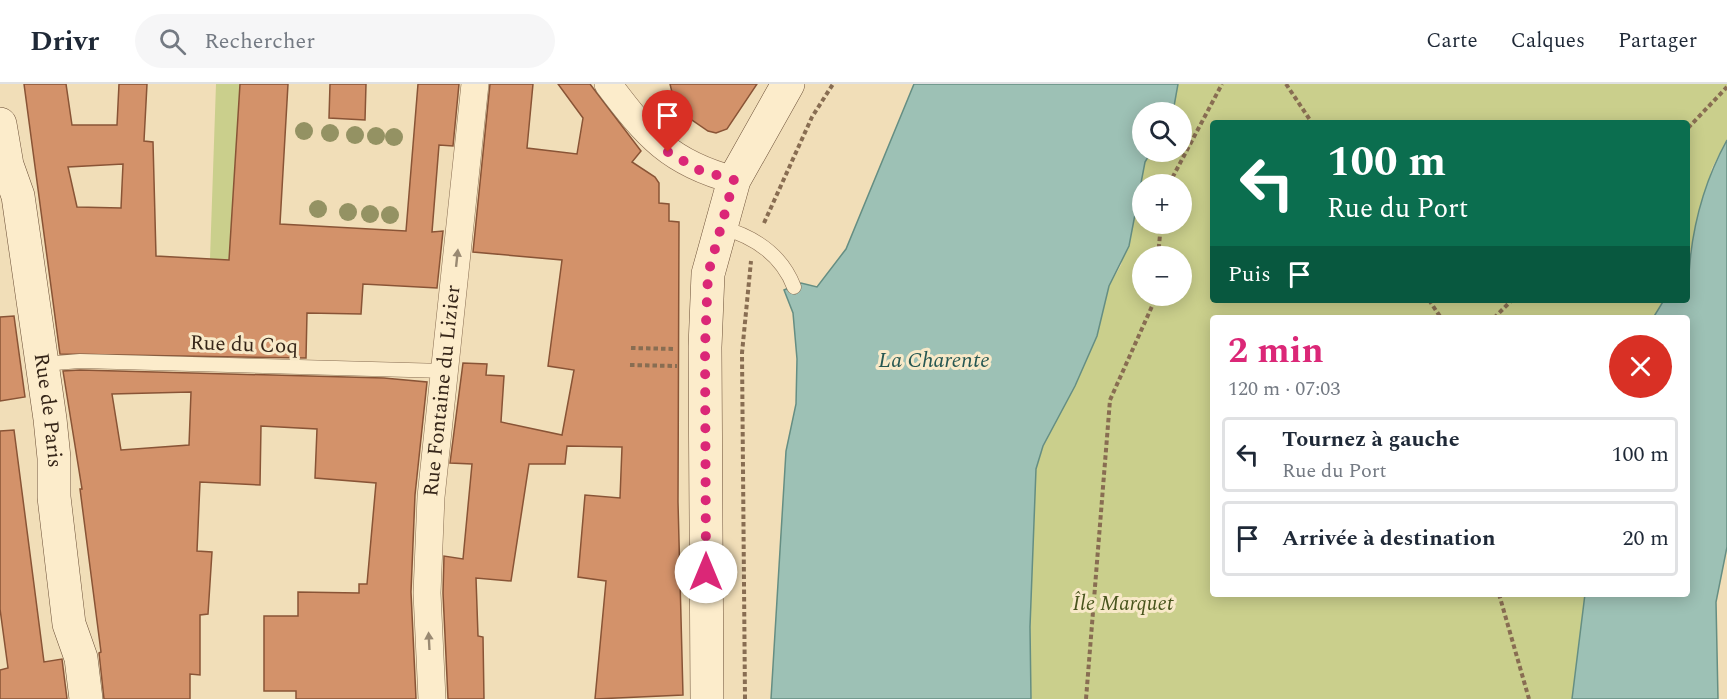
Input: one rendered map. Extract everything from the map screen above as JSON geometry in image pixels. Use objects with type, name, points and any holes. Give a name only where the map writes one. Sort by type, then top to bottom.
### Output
[{"type":"main road","points":[[707,699],[705,347],[708,274],[734,180],[788,84]]},
{"type":"main road","name":"Rue de Paris","points":[[0,124],[8,165],[18,196],[50,419],[54,458],[54,497],[69,624],[81,658],[86,699]]},
{"type":"street","name":"Rue Fontaine du Lizier","points":[[432,699],[427,593],[431,497],[475,84]]},
{"type":"street","points":[[608,84],[636,121],[670,154],[699,170],[734,180]]},
{"type":"lane","points":[[720,227],[741,233],[757,241],[774,254],[794,287]]},
{"type":"lane","name":"Rue du Coq","points":[[41,364],[80,361],[445,371]]},
{"type":"path","points":[[745,699],[742,353],[752,255],[808,126],[832,84]]},
{"type":"path","points":[[1174,174],[1222,84]]},
{"type":"path","points":[[1286,84],[1310,120]]},
{"type":"path","points":[[1690,126],[1727,87]]},
{"type":"path","points":[[1497,315],[1509,303]]},
{"type":"path","points":[[1086,699],[1110,400],[1152,306]]},
{"type":"path","points":[[631,348],[678,349]]},
{"type":"path","points":[[630,365],[678,366]]},
{"type":"path","points":[[1499,597],[1529,699]]},
{"type":"green space","points":[[216,84],[240,84],[229,260],[210,259]]},
{"type":"green space","name":"Île Marquet","points":[[1178,84],[1727,84],[1727,140],[1712,168],[1690,252],[1690,120],[1210,120],[1210,303],[1662,303],[1655,315],[1210,315],[1210,597],[1585,597],[1572,699],[1031,699],[1030,627],[1035,469],[1043,446],[1075,386],[1097,336],[1109,286],[1121,265],[1132,218],[1132,234],[1192,234],[1192,174],[1142,174],[1145,162],[1192,162],[1192,102],[1175,102]]},
{"type":"water","name":"La Charente","points":[[914,84],[1178,84],[1175,102],[1132,102],[1132,162],[1145,162],[1143,174],[1132,174],[1132,230],[1129,246],[1109,286],[1097,336],[1075,386],[1043,446],[1036,469],[1030,627],[1031,699],[771,699],[786,451],[796,404],[797,359],[793,313],[784,290],[801,283],[817,287],[846,249]]},
{"type":"water","points":[[1727,140],[1727,547],[1716,602],[1718,699],[1572,699],[1585,597],[1690,597],[1690,315],[1655,315],[1662,303],[1690,303],[1690,258],[1697,217]]},
{"type":"building","points":[[24,84],[66,84],[72,125],[117,125],[119,84],[147,84],[144,141],[153,142],[156,256],[229,260],[240,84],[288,84],[280,224],[406,231],[418,84],[459,84],[453,146],[439,145],[432,232],[443,231],[437,288],[363,284],[361,314],[307,313],[306,358],[60,354]],"holes":[[[123,164],[121,208],[77,207],[68,167]]]},
{"type":"building","points":[[330,84],[366,84],[365,120],[329,118]]},
{"type":"building","points":[[490,84],[533,84],[527,148],[577,154],[583,118],[558,84],[590,84],[641,151],[632,162],[655,177],[659,183],[659,203],[669,204],[669,221],[679,222],[678,502],[683,695],[595,699],[606,581],[578,577],[585,495],[620,498],[622,447],[567,446],[565,464],[529,464],[511,581],[476,578],[478,636],[483,637],[484,699],[448,699],[443,593],[444,556],[463,559],[472,464],[450,463],[463,363],[487,364],[486,375],[504,376],[501,422],[562,435],[574,370],[548,366],[562,260],[473,252]]},
{"type":"building","points":[[670,84],[757,84],[727,129],[716,133],[708,131],[676,109]]},
{"type":"building","points":[[14,316],[25,397],[0,401],[0,317]]},
{"type":"building","points":[[63,371],[384,378],[427,382],[415,495],[411,592],[416,699],[296,699],[296,691],[264,691],[264,616],[298,616],[298,592],[359,593],[359,584],[367,584],[376,483],[315,478],[317,429],[261,426],[260,485],[200,482],[197,551],[212,552],[208,614],[200,615],[200,675],[190,674],[190,699],[104,699],[99,653],[101,652],[80,489],[82,489]],"holes":[[[191,392],[189,445],[121,450],[112,394]]]},
{"type":"building","points":[[14,430],[44,662],[62,659],[67,699],[0,699],[0,670],[8,668],[0,609],[0,431]]},
{"type":"route","points":[[668,152],[699,170],[734,180],[708,274],[705,347],[706,572]]}]
